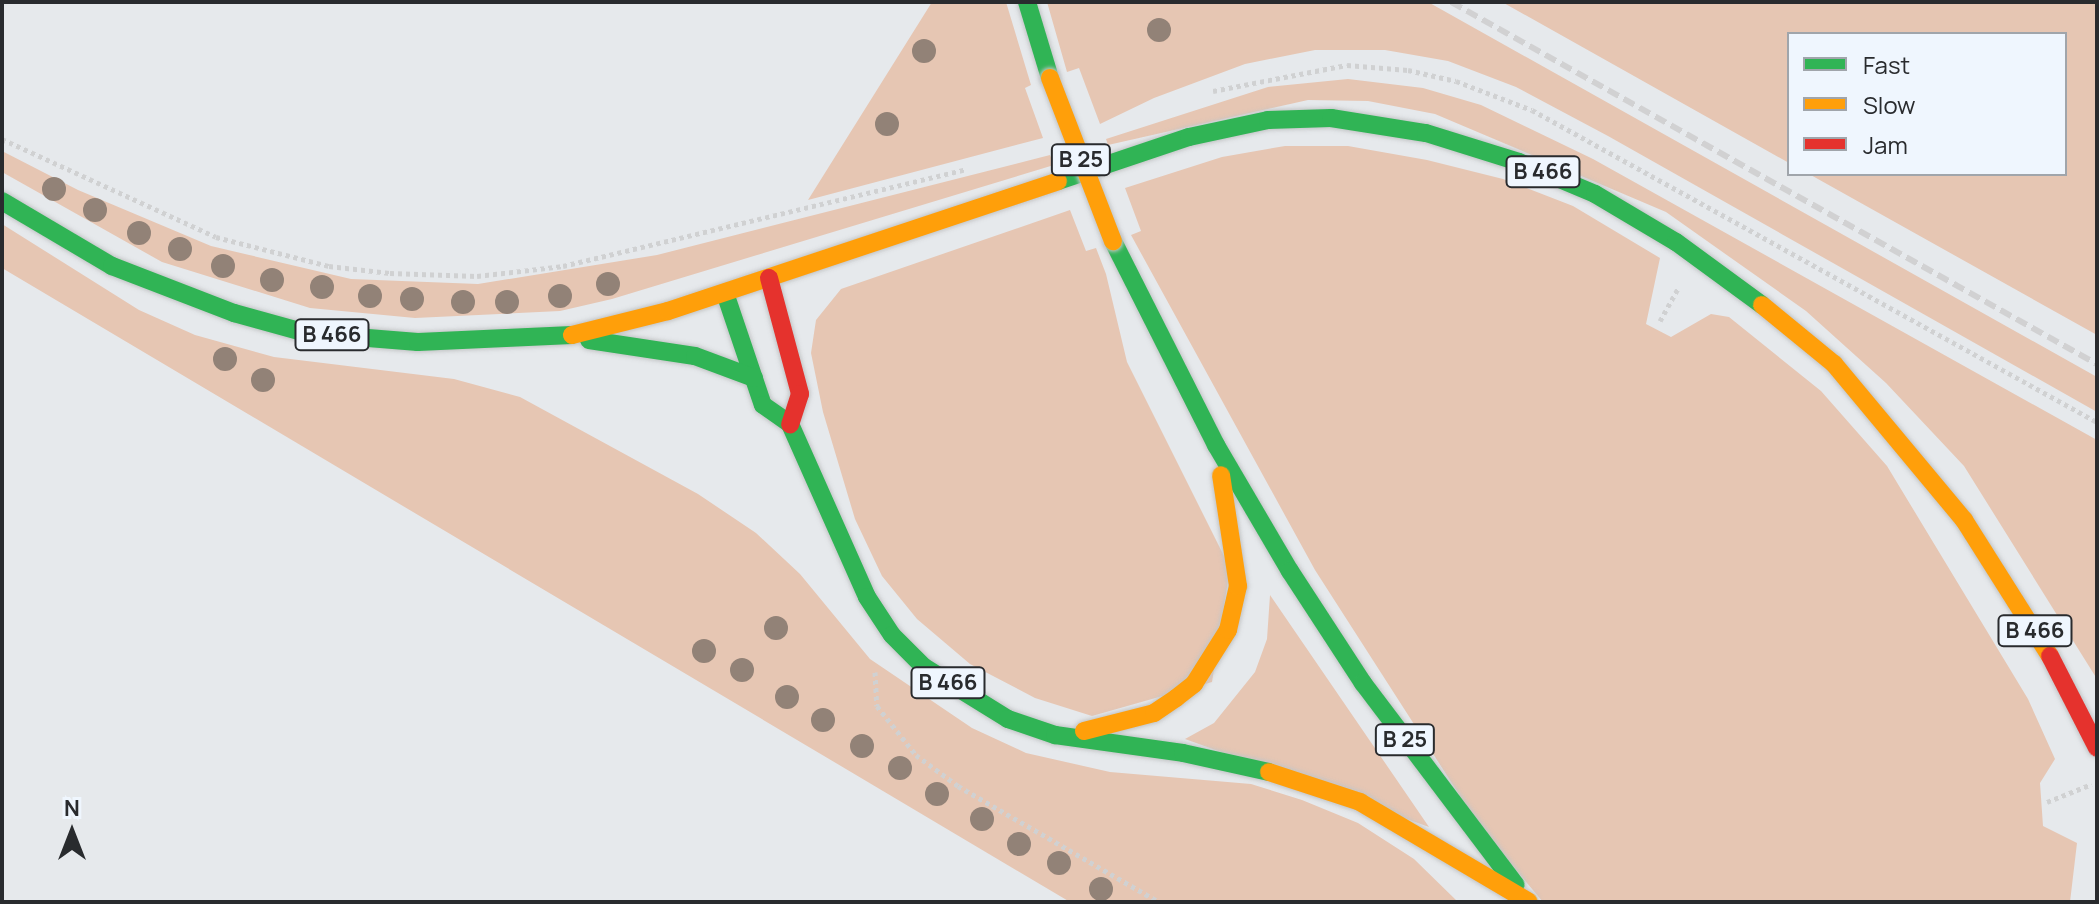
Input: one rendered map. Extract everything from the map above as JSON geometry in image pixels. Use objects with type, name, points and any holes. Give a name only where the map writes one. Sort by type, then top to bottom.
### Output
[{"type":"main road","name":"B 25","points":[[1027,2],[1050,78],[1113,241],[1216,445],[1363,683],[1529,902]]},
{"type":"main road","name":"B 466","points":[[2,201],[126,272],[234,313],[306,333],[418,342],[563,337],[725,293],[1189,137],[1268,120],[1378,124],[1519,162],[1595,194],[1676,242],[1785,321],[1834,364],[1964,520],[2052,658],[2097,748]]},
{"type":"main road","points":[[769,278],[800,394],[790,424]]},
{"type":"main road","name":"B 466","points":[[725,293],[763,405],[790,424],[844,554],[892,635],[924,667],[975,701],[1055,735]]},
{"type":"main road","points":[[563,337],[695,356],[754,378]]},
{"type":"main road","points":[[1055,735],[1154,713],[1194,684],[1223,640],[1238,586],[1216,445]]},
{"type":"main road","points":[[1055,735],[1183,753],[1308,781],[1360,802],[1529,902]]},
{"type":"path","points":[[1207,93],[1250,80],[1347,65],[1408,70],[1456,81],[1532,110],[2097,422]]},
{"type":"path","points":[[2,139],[216,237],[329,266],[462,275],[563,266],[643,250],[978,166]]},
{"type":"path","points":[[892,635],[877,659],[872,689],[891,729],[916,755],[958,786],[1159,902]]},
{"type":"path","points":[[2047,802],[2097,783]]},
{"type":"shaded area","points":[[932,2],[1006,2],[1031,85],[1025,88],[1043,138],[808,200]]},
{"type":"shaded area","points":[[1047,2],[1428,2],[2097,377],[2097,412],[1608,136],[1516,87],[1448,61],[1385,50],[1315,50],[1245,64],[1154,98],[1100,124],[1079,68],[1067,72]]},
{"type":"shaded area","points":[[1502,2],[2097,2],[2097,335],[1813,176],[2067,176],[2067,32],[1787,32],[1787,162]]},
{"type":"shaded area","points":[[1348,79],[1423,88],[1481,105],[1593,159],[2097,440],[2097,679],[1964,466],[1886,383],[1806,311],[1666,212],[1435,114],[1368,101],[1308,100],[1108,145],[1106,139],[1268,87]]},
{"type":"shaded area","points":[[1285,146],[1348,146],[1427,160],[1503,179],[1573,206],[1660,258],[1646,324],[1671,337],[1711,314],[1729,317],[1821,391],[1887,466],[2028,699],[2055,759],[2040,783],[2043,826],[2077,843],[2070,902],[1543,902],[1480,827],[1315,570],[1131,235],[1141,231],[1125,188],[1222,157]]},
{"type":"shaded area","points":[[2,151],[78,190],[211,246],[351,279],[478,284],[657,255],[1050,155],[1054,165],[612,299],[560,311],[415,318],[310,308],[162,262],[2,172]]},
{"type":"shaded area","points":[[1070,210],[1086,251],[1096,248],[1106,274],[1127,362],[1230,568],[1212,682],[1092,716],[1035,698],[970,664],[917,619],[882,576],[855,519],[823,412],[811,353],[816,320],[841,289]]},
{"type":"shaded area","points":[[2,224],[139,310],[195,335],[274,357],[454,379],[520,397],[698,494],[756,533],[800,574],[870,659],[972,728],[1026,753],[1110,772],[1251,784],[1302,800],[1358,823],[1414,859],[1458,902],[1070,902],[2,268]]},
{"type":"shaded area","points":[[1270,595],[1429,827],[1185,739],[1214,723],[1255,672],[1267,639]]},
{"type":"railway","points":[[1451,2],[2097,364]]},
{"type":"traffic: fast","points":[[1027,2],[1050,78]]},
{"type":"traffic: fast","points":[[1058,181],[1189,137],[1268,120],[1331,118],[1426,133],[1519,162],[1595,194],[1676,242],[1762,305]]},
{"type":"traffic: fast","points":[[2,201],[112,266],[234,313],[306,333],[418,342],[572,335]]},
{"type":"traffic: fast","points":[[1113,241],[1216,445],[1290,571],[1363,683],[1516,885]]},
{"type":"traffic: fast","points":[[725,293],[763,405],[790,424],[867,597],[892,635],[924,667],[1008,719],[1055,735],[1183,753],[1269,772]]},
{"type":"traffic: fast","points":[[589,340],[695,356],[754,378]]},
{"type":"traffic: slow","points":[[1050,78],[1113,241]]},
{"type":"traffic: slow","points":[[572,335],[668,311],[1058,181]]},
{"type":"traffic: slow","points":[[1762,305],[1834,364],[1964,520],[2050,656]]},
{"type":"traffic: slow","points":[[1084,731],[1154,713],[1176,698],[1194,684],[1228,630],[1238,586],[1221,475]]},
{"type":"traffic: slow","points":[[1269,772],[1360,802],[1529,902]]},
{"type":"traffic: jam","points":[[769,278],[800,394],[790,424]]},
{"type":"traffic: jam","points":[[2050,656],[2097,748]]}]
